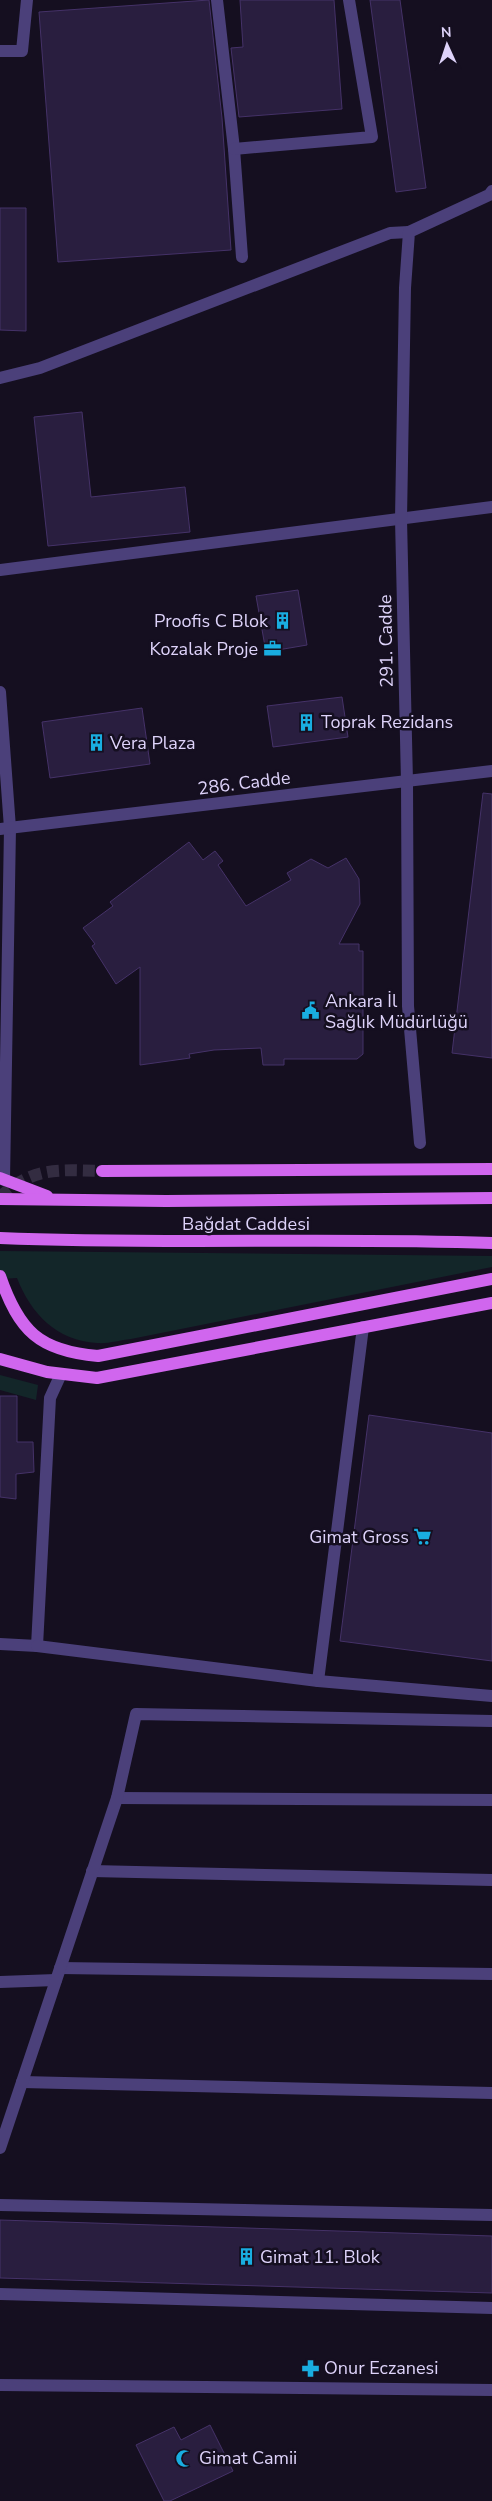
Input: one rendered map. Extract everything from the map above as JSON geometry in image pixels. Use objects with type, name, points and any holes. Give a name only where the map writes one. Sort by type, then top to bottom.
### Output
[{"type":"main road","points":[[102,1170],[492,1169]]},
{"type":"main road","points":[[2,1179],[56,1200]]},
{"type":"main road","name":"Bağdat Caddesi","points":[[0,1199],[492,1198]]},
{"type":"main road","name":"Bağdat Caddesi","points":[[0,1238],[58,1241],[435,1241],[492,1243]]},
{"type":"main road","points":[[0,1244],[58,1241]]},
{"type":"main road","points":[[0,1276],[20,1322],[43,1343],[73,1354],[98,1356],[492,1279]]},
{"type":"main road","points":[[0,1359],[46,1372],[97,1378],[492,1303]]},
{"type":"street","points":[[0,51],[22,51],[27,0]]},
{"type":"street","points":[[218,0],[234,149],[242,257]]},
{"type":"street","points":[[234,149],[372,137],[350,0]]},
{"type":"street","points":[[0,378],[40,368],[390,233],[409,232],[489,195],[492,191]]},
{"type":"street","name":"291. Cadde","points":[[409,232],[405,288],[401,519],[407,782],[408,1006],[420,1143]]},
{"type":"street","points":[[0,570],[492,507]]},
{"type":"street","points":[[0,692],[5,828],[2,1179]]},
{"type":"street","name":"286. Cadde","points":[[5,828],[492,771]]},
{"type":"street","points":[[318,1681],[363,1327]]},
{"type":"street","points":[[37,1646],[50,1398],[61,1374]]},
{"type":"street","points":[[0,1644],[37,1646],[318,1681],[492,1696]]},
{"type":"street","points":[[0,2148],[116,1798],[136,1714],[492,1721]]},
{"type":"street","points":[[116,1798],[492,1800]]},
{"type":"street","points":[[92,1871],[492,1880]]},
{"type":"street","points":[[0,1982],[58,1974],[492,1974]]},
{"type":"street","points":[[22,2082],[492,2093]]},
{"type":"street","points":[[0,2206],[492,2215]]},
{"type":"street","points":[[0,2294],[492,2308]]},
{"type":"street","points":[[0,2386],[492,2390]]},
{"type":"green space","points":[[0,1251],[492,1256],[492,1267],[131,1339],[101,1343],[70,1337],[47,1323],[30,1303],[17,1278],[0,1279]]},
{"type":"green space","points":[[0,1375],[38,1385],[36,1400],[0,1390]]},
{"type":"building","points":[[209,0],[222,118],[231,250],[58,262],[39,12]]},
{"type":"building","points":[[240,0],[334,0],[342,109],[239,117],[231,48],[243,47]]},
{"type":"building","points":[[370,0],[400,0],[426,188],[396,192]]},
{"type":"building","points":[[0,208],[26,208],[26,331],[0,330]]},
{"type":"building","points":[[82,412],[91,497],[185,487],[190,532],[48,546],[34,417]]},
{"type":"building","name":"Proofis C Blok","points":[[298,590],[307,645],[266,652],[256,596]]},
{"type":"building","name":"Toprak Rezidans","points":[[342,697],[348,737],[273,747],[267,706]]},
{"type":"building","name":"Vera Plaza","points":[[142,708],[150,764],[50,778],[42,722]]},
{"type":"building","points":[[483,793],[492,794],[492,1058],[452,1053]]},
{"type":"building","points":[[189,842],[203,860],[215,851],[223,861],[218,865],[246,906],[291,880],[287,873],[311,859],[328,868],[346,858],[359,879],[360,904],[339,944],[359,944],[359,951],[363,951],[363,1054],[357,1059],[284,1059],[284,1065],[263,1065],[261,1048],[214,1050],[189,1054],[190,1058],[140,1065],[140,967],[116,984],[92,946],[95,944],[83,928],[113,906],[110,902]]},
{"type":"building","points":[[0,1396],[17,1396],[17,1442],[33,1442],[34,1472],[16,1474],[16,1499],[0,1497]]},
{"type":"building","name":"Gimat Gross","points":[[369,1415],[492,1433],[492,1661],[340,1641]]},
{"type":"building","name":"Gimat 11. Blok","points":[[0,2220],[492,2236],[492,2293],[0,2278]]},
{"type":"building","name":"Gimat Camii","points":[[210,2425],[233,2471],[170,2501],[164,2501],[136,2445],[174,2427],[181,2440]]},
{"type":"tunnel","points":[[0,1197],[12,1187],[36,1175],[73,1170],[102,1171]]},
{"type":"place","name":"Proofis C Blok","points":[[282,621]]},
{"type":"place","name":"Kozalak Proje","points":[[272,649]]},
{"type":"place","name":"Toprak Rezidans","points":[[307,722]]},
{"type":"place","name":"Vera Plaza","points":[[96,743]]},
{"type":"place","name":"Ankara İl Sağlık Müdürlüğü","points":[[311,1011]]},
{"type":"place","name":"Gimat Gross","points":[[423,1537]]},
{"type":"place","name":"Gimat 11. Blok","points":[[246,2257]]},
{"type":"place","name":"Onur Eczanesi","points":[[310,2368]]},
{"type":"place","name":"Gimat Camii","points":[[185,2458]]}]
